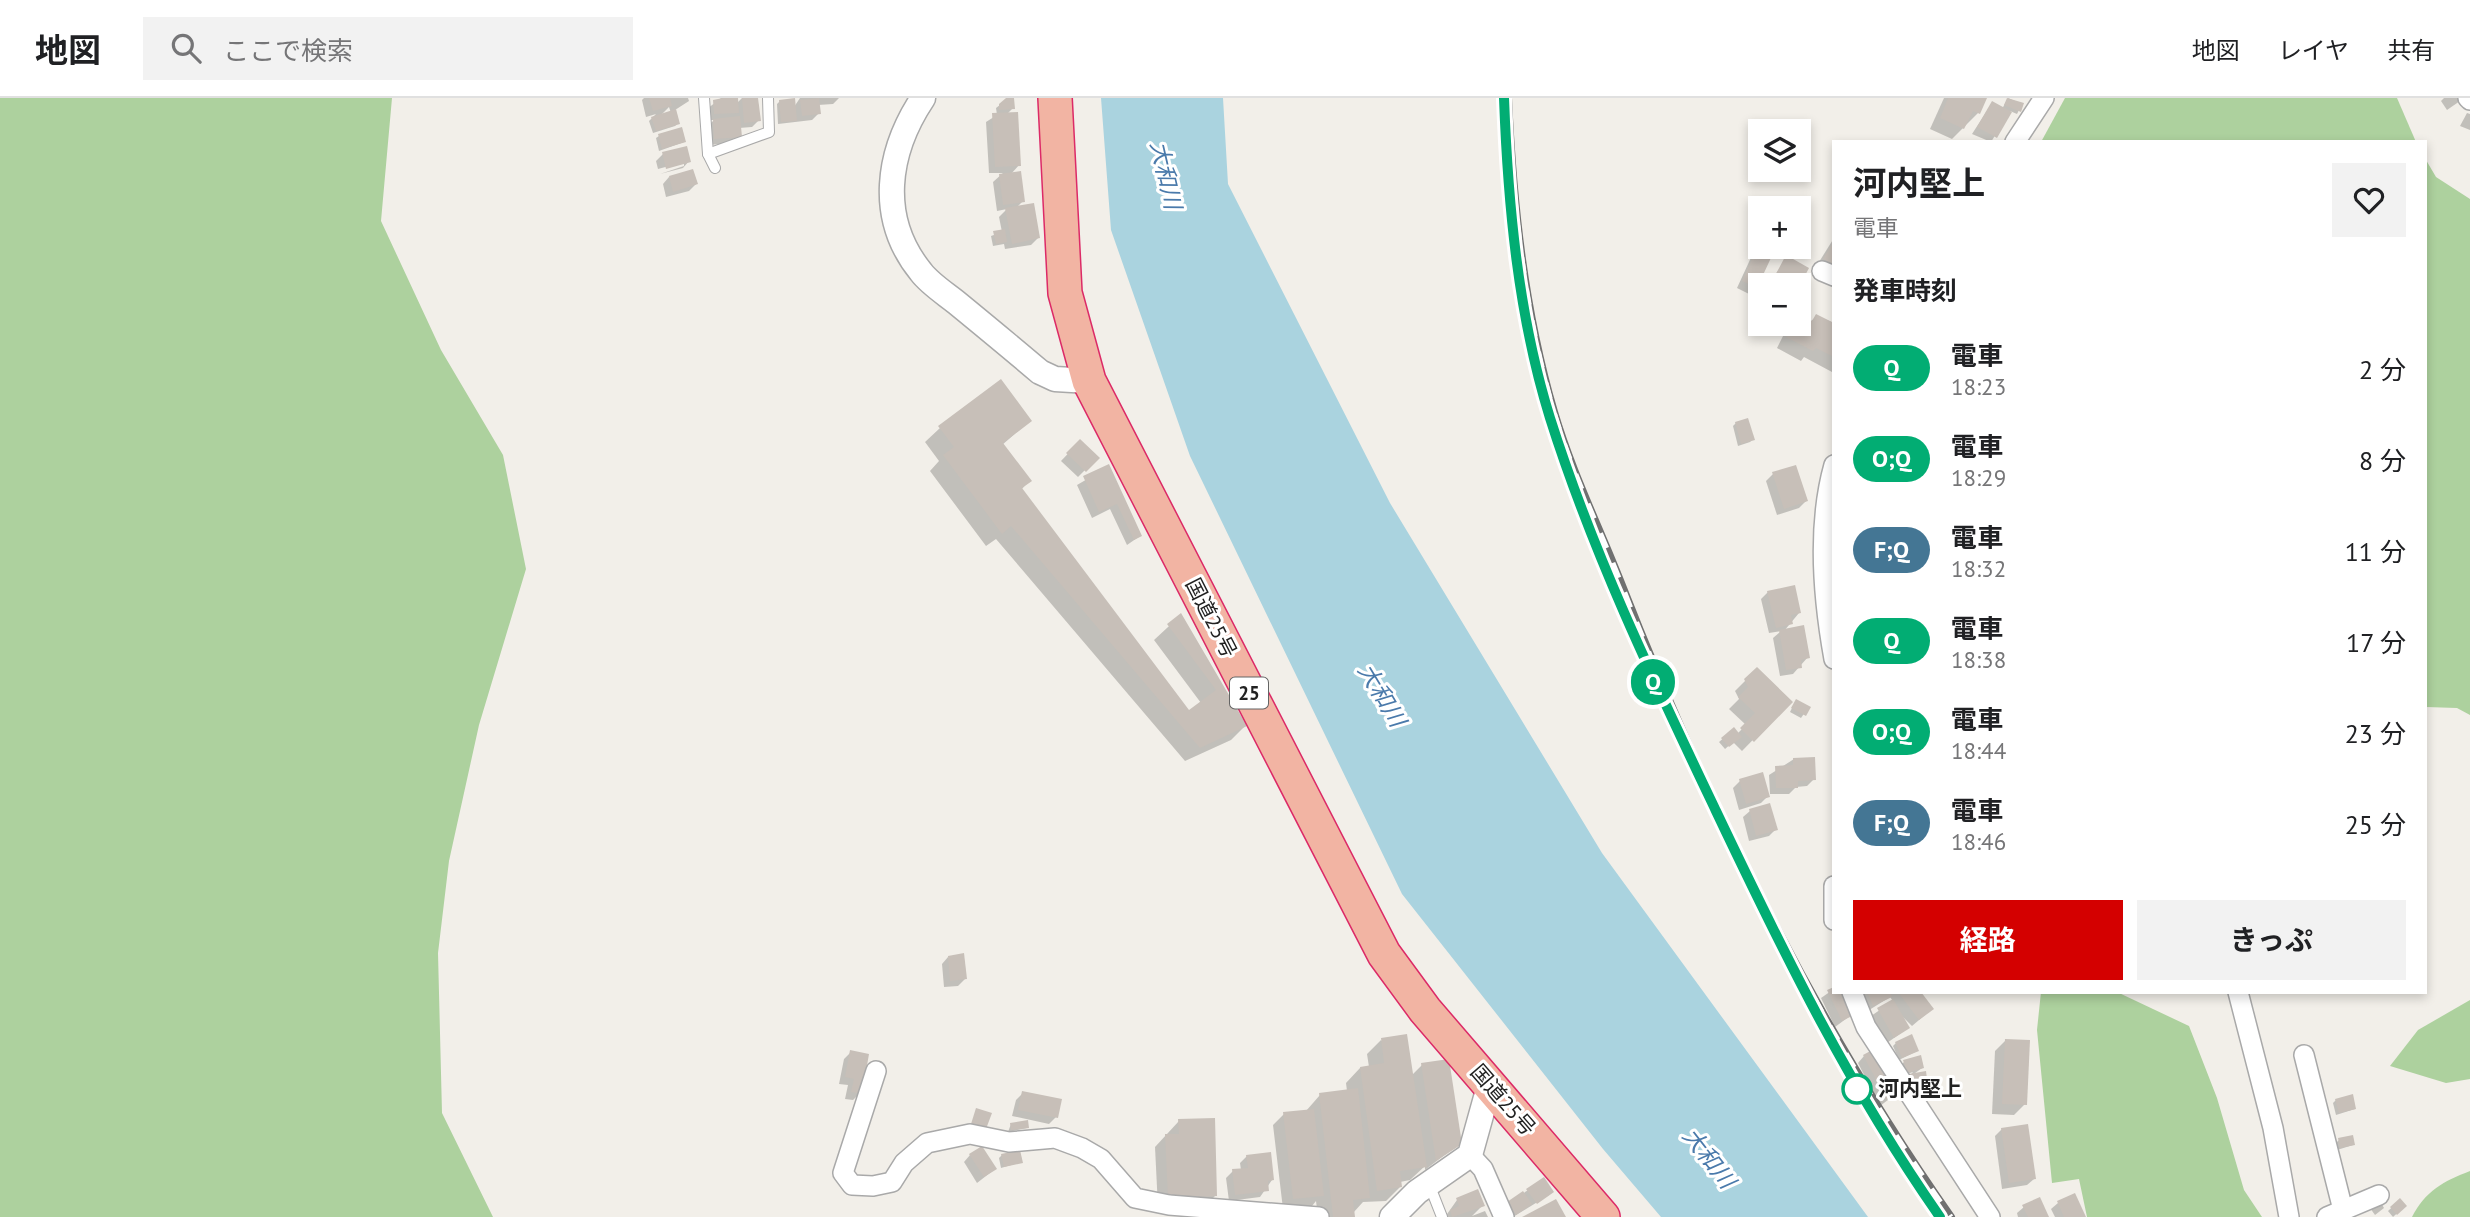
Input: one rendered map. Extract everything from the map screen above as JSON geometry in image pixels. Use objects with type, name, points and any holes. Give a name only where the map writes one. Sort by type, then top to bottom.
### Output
[{"type":"highway","name":"国道25号","points":[[1055,98],[1065,293],[1089,381],[1384,954],[1425,1010],[1603,1217]]},
{"type":"street","points":[[923,98],[905,127],[895,154],[891,187],[895,218],[904,246],[922,274],[1040,372],[1055,379],[1089,381]]},
{"type":"street","points":[[2016,140],[2044,98]]},
{"type":"street","points":[[1832,482],[1826,530],[1827,619],[1832,648]]},
{"type":"street","points":[[1853,994],[1866,1027],[1990,1217]]},
{"type":"street","points":[[2239,994],[2273,1128],[2289,1217]]},
{"type":"street","points":[[2304,1055],[2335,1214],[2379,1195]]},
{"type":"street","points":[[876,1071],[844,1173],[852,1185],[873,1186],[892,1182],[904,1163],[927,1143],[970,1134],[1009,1142],[1055,1138],[1082,1148],[1101,1159],[1135,1198],[1169,1205],[1319,1217]]},
{"type":"street","points":[[1392,1217],[1429,1184],[1470,1155],[1490,1083]]},
{"type":"street","points":[[1470,1155],[1483,1169],[1504,1217]]},
{"type":"lane","points":[[704,98],[708,153],[715,167]]},
{"type":"lane","points":[[708,153],[769,131],[768,98]]},
{"type":"lane","points":[[1429,1184],[1442,1217]]},
{"type":"green space","points":[[0,98],[392,98],[381,221],[441,350],[503,455],[526,569],[479,725],[449,861],[438,953],[442,1113],[493,1217],[0,1217]]},
{"type":"green space","points":[[2065,98],[2397,98],[2415,140],[2042,140]]},
{"type":"green space","points":[[2427,162],[2436,177],[2470,199],[2470,715],[2457,708],[2427,707]]},
{"type":"green space","points":[[2041,994],[2121,994],[2189,1026],[2217,1098],[2244,1190],[2262,1217],[2087,1217],[2079,1179],[2052,1183],[2037,1030]]},
{"type":"green space","points":[[2470,1000],[2470,1079],[2446,1083],[2390,1066],[2418,1030]]},
{"type":"green space","points":[[2470,1171],[2470,1217],[2412,1217],[2423,1200],[2436,1188]]},
{"type":"water","name":"大和川","points":[[1101,98],[1223,98],[1228,184],[1390,503],[1602,853],[1868,1217],[1661,1217],[1603,1149],[1402,894],[1190,456],[1111,230]]},
{"type":"building","points":[[649,98],[670,98],[672,106],[653,111]]},
{"type":"building","points":[[738,98],[739,113],[714,114],[713,100]]},
{"type":"building","points":[[742,98],[758,98],[761,121],[744,123]]},
{"type":"building","points":[[795,98],[797,121],[781,122],[779,100]]},
{"type":"building","points":[[819,98],[821,114],[802,116],[800,100]]},
{"type":"building","points":[[1006,98],[1014,98],[1015,109],[999,110],[999,104]]},
{"type":"building","points":[[1948,98],[1987,98],[1980,114],[1973,111],[1964,129],[1940,118]]},
{"type":"building","points":[[2007,98],[2024,103],[2021,112],[2004,105]]},
{"type":"building","points":[[1992,101],[2012,112],[1997,138],[1977,127]]},
{"type":"building","points":[[676,109],[680,124],[656,131],[651,117]]},
{"type":"building","points":[[1018,112],[1021,166],[995,167],[992,113]]},
{"type":"building","points":[[740,116],[742,137],[714,139],[713,119]]},
{"type":"building","points":[[682,127],[686,142],[662,149],[658,134]]},
{"type":"building","points":[[687,146],[691,162],[666,169],[662,152]]},
{"type":"building","points":[[693,169],[698,184],[673,192],[669,176]]},
{"type":"building","points":[[1021,171],[1025,202],[1003,205],[999,174]]},
{"type":"building","points":[[1034,203],[1040,238],[1012,244],[1005,208]]},
{"type":"building","points":[[1005,229],[1007,242],[996,244],[993,231]]},
{"type":"building","points":[[1832,244],[1832,265],[1823,259]]},
{"type":"building","points":[[1752,259],[1770,259],[1764,273],[1748,273],[1748,284],[1742,281]]},
{"type":"building","points":[[1784,259],[1793,259],[1809,268],[1806,273],[1776,273]]},
{"type":"building","points":[[1816,314],[1832,322],[1832,356],[1816,348],[1813,351],[1786,337],[1811,336],[1811,320]]},
{"type":"building","points":[[1001,379],[1032,421],[1003,443],[1032,481],[1022,488],[1189,710],[1216,690],[1167,624],[1181,613],[1247,726],[1200,748],[1011,526],[1002,534],[943,455],[954,447],[938,426]]},
{"type":"building","points":[[1748,418],[1755,440],[1741,444],[1735,422]]},
{"type":"building","points":[[1080,439],[1100,458],[1086,472],[1066,453]]},
{"type":"building","points":[[1109,464],[1142,536],[1134,540],[1117,504],[1099,512],[1083,476]]},
{"type":"building","points":[[1796,465],[1808,501],[1784,509],[1772,472]]},
{"type":"building","points":[[1795,585],[1801,613],[1791,615],[1793,624],[1776,628],[1767,591]]},
{"type":"building","points":[[1804,625],[1810,658],[1801,660],[1802,668],[1786,670],[1779,630]]},
{"type":"building","points":[[1757,667],[1793,702],[1754,742],[1740,728],[1755,713],[1738,697],[1748,687],[1744,679]]},
{"type":"building","points":[[1796,699],[1811,707],[1806,716],[1791,708]]},
{"type":"building","points":[[1734,727],[1742,737],[1729,747],[1721,738]]},
{"type":"building","points":[[1815,757],[1816,780],[1798,781],[1798,788],[1776,788],[1775,766],[1793,765],[1793,758]]},
{"type":"building","points":[[1763,772],[1770,797],[1746,804],[1739,779]]},
{"type":"building","points":[[1770,803],[1778,830],[1756,836],[1749,809]]},
{"type":"building","points":[[964,953],[967,979],[950,981],[948,956]]},
{"type":"building","points":[[1832,988],[1832,994],[1847,994],[1856,1014],[1842,1021],[1827,990]]},
{"type":"building","points":[[1868,994],[1891,994],[1892,997],[1873,1006]]},
{"type":"building","points":[[1900,994],[1923,994],[1934,1009],[1919,1020]]},
{"type":"building","points":[[1893,999],[1910,1028],[1894,1038],[1877,1008]]},
{"type":"building","points":[[1407,1034],[1427,1167],[1400,1171],[1402,1187],[1377,1191],[1360,1067],[1384,1063],[1381,1038]]},
{"type":"building","points":[[1912,1034],[1919,1051],[1902,1058],[1895,1042]]},
{"type":"building","points":[[2005,1039],[2030,1040],[2027,1105],[2002,1104]]},
{"type":"building","points":[[1876,1048],[1899,1094],[1887,1100],[1863,1055]]},
{"type":"building","points":[[850,1050],[869,1054],[862,1094],[851,1092],[854,1079],[845,1077]]},
{"type":"building","points":[[1921,1055],[1924,1068],[1907,1073],[1903,1060]]},
{"type":"building","points":[[1449,1059],[1462,1144],[1436,1161],[1421,1063]]},
{"type":"building","points":[[1926,1071],[1927,1079],[1910,1083],[1909,1074]]},
{"type":"building","points":[[1928,1081],[1930,1092],[1915,1095],[1913,1084]]},
{"type":"building","points":[[1358,1088],[1370,1198],[1353,1200],[1355,1217],[1333,1217],[1319,1093]]},
{"type":"building","points":[[1022,1091],[1062,1099],[1058,1118],[1018,1110]]},
{"type":"building","points":[[2353,1094],[2356,1109],[2339,1113],[2335,1099]]},
{"type":"building","points":[[976,1108],[992,1113],[986,1129],[971,1124]]},
{"type":"building","points":[[1314,1109],[1324,1196],[1293,1199],[1283,1112]]},
{"type":"building","points":[[1215,1118],[1217,1196],[1168,1198],[1165,1134],[1179,1134],[1178,1119]]},
{"type":"building","points":[[1028,1120],[1029,1128],[1011,1130],[1010,1123]]},
{"type":"building","points":[[2028,1124],[2036,1179],[2009,1183],[2001,1128]]},
{"type":"building","points":[[2353,1135],[2355,1145],[2340,1148],[2338,1138]]},
{"type":"building","points":[[982,1146],[997,1169],[984,1177],[969,1154]]},
{"type":"building","points":[[1020,1150],[1023,1163],[1004,1167],[1001,1154]]},
{"type":"building","points":[[1271,1152],[1274,1180],[1268,1181],[1269,1191],[1235,1195],[1232,1169],[1248,1168],[1246,1155]]},
{"type":"building","points":[[1544,1177],[1554,1192],[1537,1204],[1526,1189]]},
{"type":"building","points":[[1478,1189],[1485,1206],[1452,1217],[1450,1210],[1459,1206],[1456,1198]]},
{"type":"building","points":[[1523,1191],[1532,1204],[1516,1215],[1507,1202]]},
{"type":"building","points":[[2075,1193],[2086,1217],[2064,1217],[2057,1201]]},
{"type":"building","points":[[2040,1197],[2049,1217],[2028,1217],[2022,1205]]},
{"type":"building","points":[[2400,1198],[2407,1206],[2397,1215],[2390,1207]]},
{"type":"building","points":[[1556,1199],[1566,1217],[1522,1217]]},
{"type":"railway","points":[[1508,98],[1517,217],[1535,335],[1554,412],[1577,477],[1690,748],[1767,910],[1854,1067],[1951,1217]]},
{"type":"train","name":"Q","points":[[1504,98],[1507,186],[1524,310],[1549,416],[1597,547],[1653,683],[1790,967],[1888,1142],[1940,1217]]},
{"type":"place","name":"河内堅上","points":[[1857,1089]]}]
